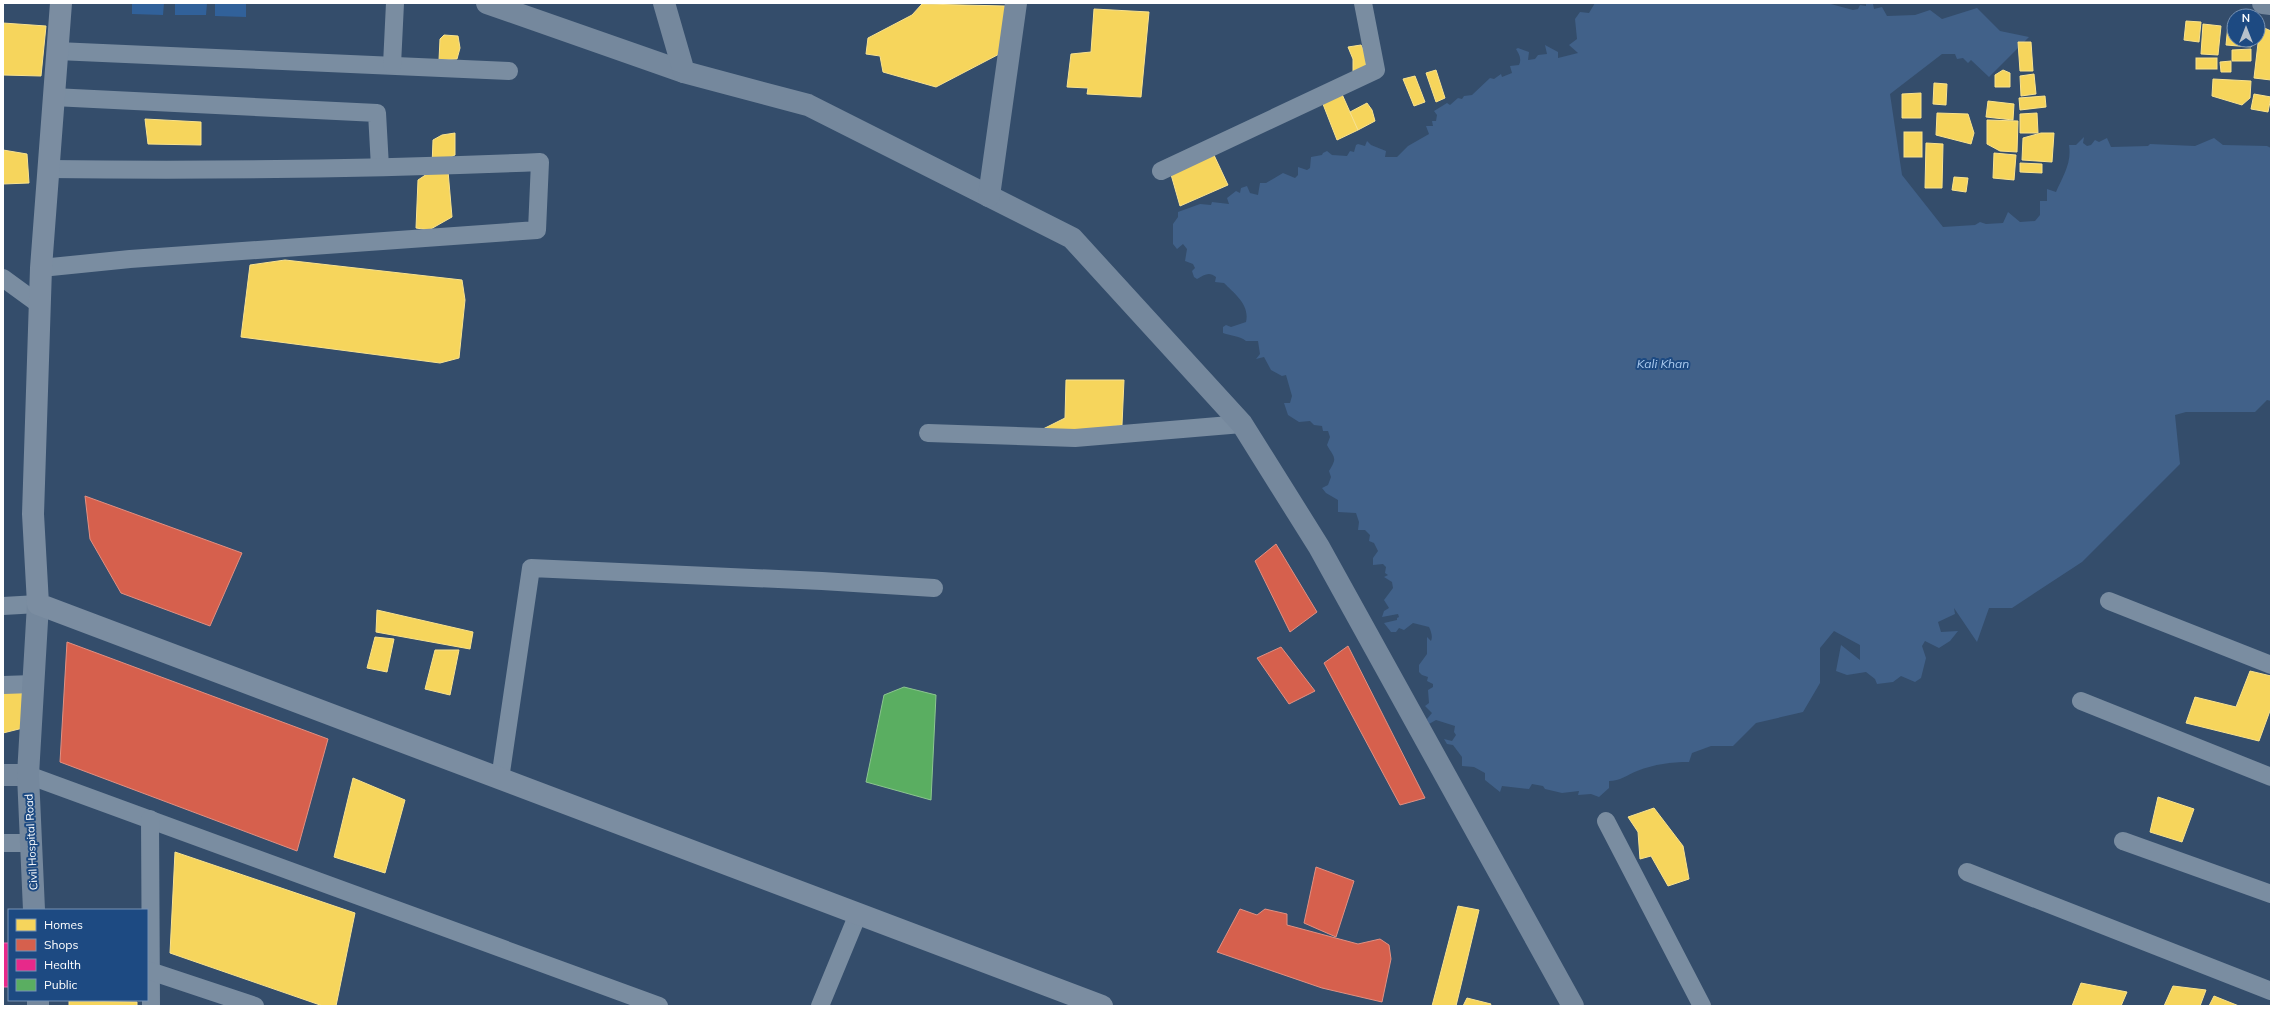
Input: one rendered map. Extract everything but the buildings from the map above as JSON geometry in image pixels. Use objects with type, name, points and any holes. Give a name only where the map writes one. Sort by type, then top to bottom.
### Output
[{"type":"highway","points":[[61,3],[47,169],[40,305],[33,514],[38,604],[1102,1006]]},
{"type":"main road","points":[[487,3],[684,72],[808,105],[1072,238],[1242,424],[1319,547],[1573,1006]]},
{"type":"main road","points":[[664,3],[684,72]]},
{"type":"main road","points":[[989,196],[1016,3]]},
{"type":"main road","points":[[2263,3],[2271,4]]},
{"type":"main road","name":"Civil Hospital Road","points":[[34,909],[28,774],[38,604]]},
{"type":"main road","points":[[3,775],[28,774]]},
{"type":"street","points":[[392,65],[395,3]]},
{"type":"street","points":[[1161,171],[1376,70],[1363,3]]},
{"type":"street","points":[[57,51],[510,71]]},
{"type":"street","points":[[53,98],[377,113],[380,167]]},
{"type":"street","points":[[42,268],[130,259],[537,230],[540,162],[380,167],[195,170],[47,169]]},
{"type":"street","points":[[3,278],[40,305]]},
{"type":"street","points":[[928,433],[1075,438],[1242,424]]},
{"type":"street","points":[[500,779],[531,568],[815,580],[934,588]]},
{"type":"street","points":[[2109,602],[2271,664]]},
{"type":"street","points":[[3,606],[38,604]]},
{"type":"street","points":[[3,685],[33,684]]},
{"type":"street","points":[[2081,701],[2271,777]]},
{"type":"street","points":[[28,774],[659,1006]]},
{"type":"street","points":[[150,820],[149,970],[151,1006]]},
{"type":"street","points":[[1606,821],[1702,1006]]},
{"type":"street","points":[[2123,841],[2271,894]]},
{"type":"street","points":[[3,843],[31,843]]},
{"type":"street","points":[[1967,872],[2269,985]]},
{"type":"street","points":[[820,1006],[858,914]]},
{"type":"street","points":[[149,970],[255,1006]]},
{"type":"shaded area","points":[[132,3],[164,3],[163,15],[132,14]]},
{"type":"shaded area","points":[[175,3],[207,3],[206,15],[175,15]]},
{"type":"shaded area","points":[[215,3],[246,3],[246,17],[215,16]]},
{"type":"water","name":"Kali Khan","points":[[1595,3],[1827,3],[1853,10],[1858,9],[1860,5],[1866,6],[1866,3],[1875,3],[1873,4],[1874,9],[1882,7],[1887,16],[1915,15],[1930,10],[1942,19],[1977,8],[2000,31],[2029,37],[1989,77],[1971,60],[1968,63],[1963,58],[1957,59],[1955,54],[1942,54],[1890,94],[1902,175],[1943,227],[1975,225],[1980,222],[1986,224],[2003,223],[2008,212],[2020,222],[2035,221],[2040,215],[2040,201],[2047,201],[2047,189],[2056,192],[2064,175],[2070,152],[2069,145],[2076,145],[2084,137],[2083,143],[2087,146],[2091,145],[2095,140],[2099,142],[2107,138],[2111,147],[2148,146],[2150,144],[2195,146],[2214,138],[2223,145],[2267,146],[2271,148],[2271,401],[2267,400],[2255,412],[2186,412],[2175,415],[2180,464],[2082,562],[2012,608],[1989,608],[1977,642],[1954,608],[1955,614],[1938,622],[1941,632],[1958,631],[1950,641],[1939,648],[1925,641],[1922,646],[1926,658],[1921,678],[1915,682],[1901,676],[1893,682],[1877,684],[1875,679],[1866,672],[1847,675],[1836,671],[1841,645],[1860,660],[1860,645],[1834,631],[1820,648],[1820,683],[1803,712],[1756,723],[1733,746],[1711,746],[1692,753],[1689,762],[1657,765],[1637,771],[1620,779],[1609,781],[1609,788],[1599,797],[1591,794],[1578,795],[1579,791],[1562,793],[1545,789],[1543,786],[1532,784],[1529,789],[1502,786],[1500,792],[1485,780],[1485,773],[1474,767],[1462,766],[1462,757],[1453,745],[1447,744],[1444,739],[1452,741],[1456,735],[1454,732],[1455,726],[1436,720],[1429,724],[1427,719],[1432,713],[1425,706],[1429,703],[1428,690],[1433,687],[1433,684],[1427,681],[1428,677],[1419,672],[1419,665],[1427,654],[1427,637],[1431,641],[1432,639],[1429,627],[1413,623],[1404,630],[1399,628],[1396,632],[1391,632],[1384,623],[1397,620],[1399,617],[1398,614],[1382,617],[1384,611],[1389,608],[1384,600],[1393,588],[1392,582],[1384,577],[1388,575],[1385,573],[1386,567],[1383,564],[1373,565],[1373,558],[1378,551],[1374,543],[1369,541],[1370,535],[1365,530],[1358,530],[1359,522],[1356,513],[1338,512],[1338,500],[1326,493],[1322,488],[1328,485],[1331,477],[1329,471],[1334,460],[1333,455],[1327,445],[1330,437],[1328,431],[1323,431],[1322,426],[1314,425],[1310,421],[1299,422],[1288,415],[1284,403],[1290,403],[1292,396],[1286,375],[1282,376],[1271,370],[1264,357],[1256,359],[1260,354],[1258,341],[1246,341],[1244,339],[1223,333],[1223,327],[1226,325],[1231,327],[1246,322],[1247,316],[1244,305],[1224,283],[1215,282],[1216,277],[1213,275],[1206,274],[1197,279],[1194,277],[1192,271],[1195,268],[1193,264],[1185,261],[1187,249],[1183,244],[1177,249],[1173,244],[1173,224],[1178,217],[1178,212],[1200,204],[1211,205],[1212,202],[1229,204],[1227,198],[1236,191],[1240,193],[1241,188],[1247,186],[1250,193],[1258,195],[1260,183],[1266,183],[1283,173],[1295,178],[1298,175],[1298,167],[1307,170],[1310,168],[1311,157],[1322,155],[1327,151],[1332,155],[1347,156],[1350,151],[1354,152],[1356,145],[1358,144],[1365,146],[1367,141],[1371,145],[1386,151],[1385,157],[1397,157],[1408,146],[1429,134],[1426,126],[1433,126],[1432,121],[1436,121],[1437,115],[1434,111],[1447,103],[1450,105],[1458,98],[1462,99],[1464,96],[1472,95],[1490,78],[1494,79],[1501,74],[1502,77],[1512,73],[1510,66],[1519,65],[1520,61],[1516,49],[1518,48],[1529,52],[1528,60],[1535,59],[1538,55],[1547,54],[1545,45],[1558,52],[1558,58],[1578,53],[1569,45],[1577,39],[1575,19],[1580,12],[1589,13]]}]
